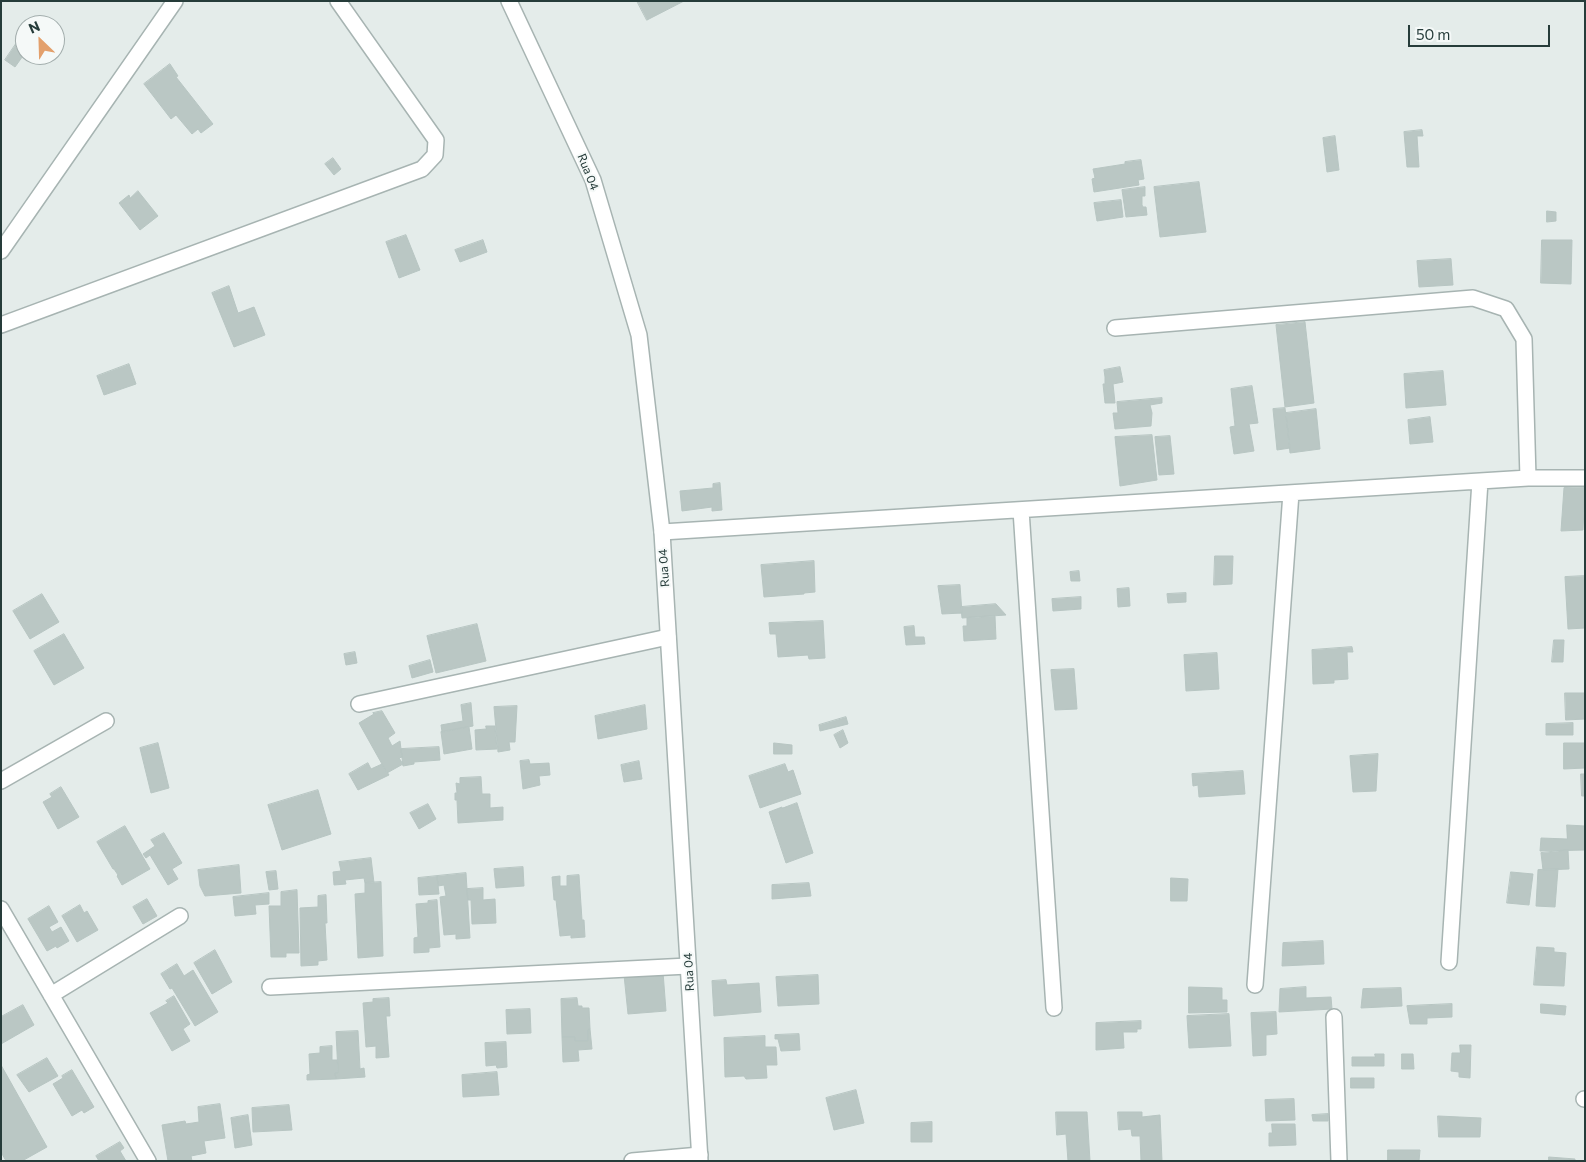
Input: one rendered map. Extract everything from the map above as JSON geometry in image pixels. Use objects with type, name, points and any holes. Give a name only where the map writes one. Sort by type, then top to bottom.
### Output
[{"type":"street","points":[[1,251],[175,1]]},
{"type":"street","points":[[1,325],[422,169],[435,155],[436,140],[338,1]]},
{"type":"street","name":"Rua 04","points":[[509,1],[593,180],[639,335],[662,532],[700,1158]]},
{"type":"street","points":[[1115,328],[1473,298],[1506,309],[1524,339],[1528,478]]},
{"type":"street","points":[[662,532],[1528,478],[1585,478]]},
{"type":"street","points":[[1449,962],[1480,481]]},
{"type":"street","points":[[1255,985],[1291,493]]},
{"type":"street","points":[[1021,510],[1054,1008]]},
{"type":"street","points":[[359,704],[668,637]]},
{"type":"street","points":[[1,781],[106,721]]},
{"type":"street","points":[[1,909],[148,1161]]},
{"type":"street","points":[[51,995],[180,916]]},
{"type":"street","points":[[270,986],[688,966]]},
{"type":"street","points":[[1334,1017],[1339,1161]]},
{"type":"street","points":[[632,1161],[700,1158]]},
{"type":"building","points":[[637,1],[684,1],[647,20]]},
{"type":"building","points":[[15,45],[16,65],[15,67],[5,60]]},
{"type":"building","points":[[170,64],[178,76],[176,77],[213,124],[201,133],[198,129],[192,134],[176,115],[171,119],[144,84]]},
{"type":"building","points":[[1422,130],[1423,136],[1417,136],[1419,167],[1407,167],[1404,132]]},
{"type":"building","points":[[1335,136],[1339,170],[1327,172],[1323,138]]},
{"type":"building","points":[[333,158],[341,169],[334,175],[325,164]]},
{"type":"building","points":[[1141,160],[1144,179],[1138,180],[1139,185],[1094,192],[1092,179],[1095,178],[1093,169]]},
{"type":"building","points":[[1199,182],[1206,232],[1160,237],[1154,187]]},
{"type":"building","points":[[1145,187],[1142,205],[1146,207],[1147,215],[1126,217],[1122,190]]},
{"type":"building","points":[[138,191],[158,216],[140,230],[119,203],[129,195],[130,198]]},
{"type":"building","points":[[1121,200],[1123,217],[1097,221],[1094,203]]},
{"type":"building","points":[[1547,211],[1556,212],[1556,221],[1547,222]]},
{"type":"building","points":[[406,235],[420,270],[399,278],[386,242]]},
{"type":"building","points":[[483,240],[487,252],[460,262],[455,250]]},
{"type":"building","points":[[1542,240],[1572,240],[1571,284],[1541,283]]},
{"type":"building","points":[[1451,259],[1453,285],[1419,287],[1417,261]]},
{"type":"building","points":[[229,286],[238,313],[254,307],[265,335],[234,347],[212,293]]},
{"type":"building","points":[[1305,322],[1314,403],[1285,407],[1276,325]]},
{"type":"building","points":[[129,364],[136,384],[104,395],[97,376]]},
{"type":"building","points":[[1120,367],[1123,382],[1113,384],[1115,403],[1105,403],[1104,370]]},
{"type":"building","points":[[1443,371],[1446,405],[1406,408],[1404,374]]},
{"type":"building","points":[[1252,386],[1258,423],[1249,424],[1254,451],[1234,454],[1230,427],[1235,426],[1231,389]]},
{"type":"building","points":[[1162,398],[1162,403],[1150,405],[1152,413],[1151,426],[1115,429],[1113,413],[1118,413],[1117,402]]},
{"type":"building","points":[[1285,408],[1290,448],[1277,450],[1273,409]]},
{"type":"building","points":[[1316,409],[1320,449],[1290,453],[1286,413]]},
{"type":"building","points":[[1430,417],[1433,442],[1410,444],[1408,420]]},
{"type":"building","points":[[1152,435],[1157,480],[1120,486],[1115,437]]},
{"type":"building","points":[[1170,436],[1174,474],[1159,475],[1155,437]]},
{"type":"building","points":[[720,483],[722,510],[712,511],[712,507],[682,511],[680,491],[713,488],[713,484]]},
{"type":"building","points":[[1585,487],[1583,530],[1561,531],[1564,488]]},
{"type":"building","points":[[1215,556],[1233,556],[1232,584],[1214,585]]},
{"type":"building","points":[[814,561],[815,592],[764,597],[761,565]]},
{"type":"building","points":[[1079,571],[1080,581],[1071,581],[1070,572]]},
{"type":"building","points":[[1585,576],[1585,628],[1568,629],[1565,577]]},
{"type":"building","points":[[960,585],[962,613],[942,614],[938,586]]},
{"type":"building","points":[[1129,588],[1130,606],[1118,607],[1117,589]]},
{"type":"building","points":[[1186,593],[1186,602],[1168,603],[1167,594]]},
{"type":"building","points":[[42,594],[59,622],[30,639],[13,611]]},
{"type":"building","points":[[1081,597],[1081,609],[1053,611],[1052,599]]},
{"type":"building","points":[[996,604],[1006,615],[962,618],[961,607]]},
{"type":"building","points":[[995,616],[996,639],[964,641],[963,626],[967,626],[967,618]]},
{"type":"building","points":[[823,621],[825,658],[809,659],[808,655],[778,657],[776,634],[770,634],[769,623]]},
{"type":"building","points":[[477,624],[486,661],[436,673],[427,636]]},
{"type":"building","points":[[914,626],[915,637],[924,637],[925,644],[906,645],[904,627]]},
{"type":"building","points":[[64,634],[84,668],[54,685],[34,651]]},
{"type":"building","points":[[1554,640],[1564,640],[1563,662],[1552,662]]},
{"type":"building","points":[[1352,647],[1353,652],[1347,652],[1348,679],[1334,680],[1334,683],[1313,684],[1312,650]]},
{"type":"building","points":[[355,652],[357,663],[346,665],[344,654]]},
{"type":"building","points":[[1217,653],[1219,689],[1186,691],[1184,655]]},
{"type":"building","points":[[430,660],[433,672],[412,678],[409,666]]},
{"type":"building","points":[[1074,669],[1077,709],[1055,710],[1051,670]]},
{"type":"building","points":[[1565,693],[1585,693],[1585,719],[1566,720]]},
{"type":"building","points":[[471,703],[473,726],[442,732],[441,725],[463,721],[461,705]]},
{"type":"building","points":[[645,705],[647,729],[598,739],[595,716]]},
{"type":"building","points":[[517,706],[515,742],[509,742],[510,750],[498,752],[494,707]]},
{"type":"building","points":[[382,711],[395,733],[388,738],[392,746],[400,741],[402,757],[399,758],[403,764],[387,773],[359,723],[373,713]]},
{"type":"building","points":[[846,717],[848,724],[820,731],[819,725]]},
{"type":"building","points":[[1573,723],[1573,735],[1546,735],[1546,724]]},
{"type":"building","points":[[486,726],[495,726],[497,749],[476,750],[475,730],[486,729]]},
{"type":"building","points":[[469,727],[472,749],[444,754],[441,732]]},
{"type":"building","points":[[843,730],[848,743],[840,748],[834,735]]},
{"type":"building","points":[[158,743],[169,788],[151,793],[140,748]]},
{"type":"building","points":[[774,743],[792,745],[792,754],[774,754]]},
{"type":"building","points":[[1564,743],[1585,743],[1585,768],[1564,769]]},
{"type":"building","points":[[439,747],[440,760],[414,762],[414,764],[403,766],[401,749]]},
{"type":"building","points":[[1378,754],[1376,791],[1353,792],[1350,756]]},
{"type":"building","points":[[529,760],[530,764],[549,763],[550,775],[539,776],[540,785],[523,789],[520,761]]},
{"type":"building","points":[[639,761],[642,779],[624,782],[621,765]]},
{"type":"building","points":[[368,763],[371,769],[382,764],[389,775],[358,790],[349,774]]},
{"type":"building","points":[[785,764],[788,772],[793,770],[801,794],[760,808],[749,776]]},
{"type":"building","points":[[1243,771],[1245,794],[1199,797],[1198,785],[1193,786],[1192,774]]},
{"type":"building","points":[[1581,774],[1585,774],[1585,796],[1582,796]]},
{"type":"building","points":[[481,777],[482,794],[490,794],[490,808],[503,807],[503,820],[458,823],[457,800],[455,800],[455,793],[457,793],[456,783],[460,784],[460,778]]},
{"type":"building","points":[[61,787],[79,817],[58,829],[43,802],[52,797],[50,794]]},
{"type":"building","points":[[318,790],[331,834],[282,850],[268,805]]},
{"type":"building","points":[[797,803],[813,853],[786,863],[769,812]]},
{"type":"building","points":[[428,804],[436,819],[419,829],[410,813]]},
{"type":"building","points":[[1567,825],[1585,826],[1585,850],[1540,851],[1541,838],[1567,839]]},
{"type":"building","points":[[125,826],[150,869],[122,885],[118,875],[97,842]]},
{"type":"building","points":[[164,833],[182,863],[172,869],[178,879],[168,885],[150,855],[146,858],[143,854],[155,846],[151,840]]},
{"type":"building","points":[[1568,850],[1569,869],[1543,870],[1541,853]]},
{"type":"building","points":[[371,858],[374,883],[365,883],[364,878],[345,880],[346,884],[334,885],[333,872],[341,871],[339,862]]},
{"type":"building","points":[[239,865],[241,893],[205,896],[200,886],[198,870]]},
{"type":"building","points":[[523,867],[524,886],[496,888],[494,869]]},
{"type":"building","points":[[1558,869],[1555,907],[1536,906],[1538,870]]},
{"type":"building","points":[[276,871],[278,889],[269,890],[266,872]]},
{"type":"building","points":[[1511,872],[1533,874],[1529,905],[1507,903]]},
{"type":"building","points":[[466,873],[470,938],[456,939],[456,934],[444,935],[440,897],[446,896],[444,885],[438,886],[437,876]]},
{"type":"building","points":[[579,875],[585,937],[571,938],[571,935],[560,936],[552,877],[560,876],[560,886],[567,886],[567,876]]},
{"type":"building","points":[[437,876],[439,894],[419,895],[418,878]]},
{"type":"building","points":[[1171,878],[1188,879],[1187,901],[1171,901]]},
{"type":"building","points":[[381,882],[383,956],[358,958],[355,894],[365,893],[365,883]]},
{"type":"building","points":[[809,883],[811,896],[772,899],[772,885]]},
{"type":"building","points":[[483,888],[483,900],[495,899],[496,923],[472,924],[471,900],[468,900],[467,889]]},
{"type":"building","points":[[297,890],[299,953],[286,953],[286,957],[271,957],[269,906],[281,906],[281,892]]},
{"type":"building","points":[[269,893],[269,904],[255,905],[256,914],[235,916],[233,897]]},
{"type":"building","points":[[326,895],[327,960],[318,961],[318,965],[301,966],[300,908],[318,907],[318,896]]},
{"type":"building","points":[[147,899],[157,916],[143,924],[133,907]]},
{"type":"building","points":[[437,900],[440,947],[429,948],[429,952],[414,953],[414,938],[418,937],[416,904]]},
{"type":"building","points":[[80,905],[84,913],[87,911],[98,930],[77,942],[62,916]]},
{"type":"building","points":[[49,906],[58,922],[49,927],[52,932],[61,927],[69,941],[47,951],[28,919]]},
{"type":"building","points":[[1323,941],[1324,964],[1282,966],[1283,943]]},
{"type":"building","points":[[1537,947],[1554,948],[1554,952],[1566,953],[1564,986],[1534,985]]},
{"type":"building","points":[[215,950],[232,982],[212,994],[194,963]]},
{"type":"building","points":[[177,964],[184,976],[193,970],[218,1012],[195,1026],[172,988],[170,989],[161,974]]},
{"type":"building","points":[[663,972],[666,1011],[628,1014],[624,975]]},
{"type":"building","points":[[818,975],[819,1004],[778,1006],[776,977]]},
{"type":"building","points":[[726,980],[727,985],[759,983],[761,1012],[714,1016],[712,981]]},
{"type":"building","points":[[1189,987],[1222,988],[1222,1000],[1227,1000],[1227,1012],[1189,1013]]},
{"type":"building","points":[[1306,987],[1306,998],[1331,997],[1332,1009],[1279,1012],[1280,989]]},
{"type":"building","points":[[1401,988],[1402,1006],[1361,1008],[1363,989]]},
{"type":"building","points":[[174,996],[190,1024],[183,1029],[190,1041],[172,1051],[150,1013],[168,1003],[166,1001]]},
{"type":"building","points":[[389,998],[390,1016],[386,1016],[389,1057],[376,1058],[376,1046],[366,1047],[363,1003],[373,1002],[373,999]]},
{"type":"building","points":[[577,998],[578,1006],[589,1008],[590,1029],[588,1030],[588,1041],[575,1041],[575,1037],[562,1037],[561,999]]},
{"type":"building","points":[[1452,1004],[1452,1017],[1427,1018],[1427,1024],[1410,1024],[1407,1006]]},
{"type":"building","points":[[1541,1004],[1566,1006],[1565,1015],[1541,1013]]},
{"type":"building","points":[[23,1005],[34,1025],[1,1044],[1,1017]]},
{"type":"building","points":[[530,1009],[531,1033],[507,1034],[506,1010]]},
{"type":"building","points":[[1276,1012],[1277,1034],[1266,1035],[1266,1055],[1253,1056],[1251,1013]]},
{"type":"building","points":[[1229,1014],[1231,1046],[1189,1048],[1187,1016]]},
{"type":"building","points":[[1141,1021],[1141,1029],[1137,1029],[1137,1032],[1123,1032],[1124,1048],[1096,1050],[1096,1023]]},
{"type":"building","points":[[590,1029],[592,1049],[578,1050],[579,1061],[563,1062],[562,1037],[575,1037],[575,1041],[588,1041],[588,1030]]},
{"type":"building","points":[[358,1031],[360,1069],[364,1068],[365,1077],[336,1079],[335,1073],[338,1073],[336,1032]]},
{"type":"building","points":[[799,1034],[800,1050],[781,1051],[775,1035]]},
{"type":"building","points":[[765,1036],[765,1047],[776,1047],[777,1065],[766,1065],[767,1078],[725,1077],[724,1038]]},
{"type":"building","points":[[506,1042],[507,1067],[486,1066],[485,1043]]},
{"type":"building","points":[[1460,1045],[1471,1045],[1470,1078],[1459,1077],[1459,1072],[1451,1071],[1452,1053],[1460,1053]]},
{"type":"building","points":[[332,1046],[332,1060],[338,1060],[338,1073],[335,1073],[336,1079],[307,1080],[307,1075],[310,1074],[309,1054],[320,1053],[320,1047]]},
{"type":"building","points":[[1375,1054],[1384,1054],[1384,1066],[1352,1066],[1352,1057],[1375,1057]]},
{"type":"building","points":[[1402,1054],[1413,1054],[1414,1069],[1402,1069]]},
{"type":"building","points":[[47,1058],[58,1076],[29,1092],[17,1075]]},
{"type":"building","points":[[1,1065],[47,1147],[22,1161],[6,1161],[1,1152]]},
{"type":"building","points":[[72,1070],[94,1107],[84,1113],[82,1110],[72,1116],[53,1084]]},
{"type":"building","points":[[497,1072],[499,1095],[463,1097],[462,1075]]},
{"type":"building","points":[[1351,1078],[1374,1078],[1374,1088],[1351,1088]]},
{"type":"building","points":[[856,1090],[864,1123],[834,1130],[826,1098]]},
{"type":"building","points":[[1294,1099],[1295,1120],[1266,1121],[1265,1100]]},
{"type":"building","points":[[220,1104],[225,1138],[204,1141],[206,1153],[191,1156],[192,1161],[168,1161],[162,1125],[185,1121],[186,1124],[199,1122],[198,1107]]},
{"type":"building","points":[[289,1105],[292,1130],[253,1132],[252,1108]]},
{"type":"building","points":[[1056,1112],[1087,1112],[1090,1161],[1068,1161],[1066,1134],[1057,1135]]},
{"type":"building","points":[[1118,1112],[1142,1112],[1142,1117],[1160,1115],[1162,1161],[1141,1161],[1140,1136],[1132,1136],[1131,1129],[1119,1130]]},
{"type":"building","points":[[1328,1114],[1328,1121],[1313,1121],[1312,1115]]},
{"type":"building","points":[[248,1115],[252,1145],[235,1148],[231,1118]]},
{"type":"building","points":[[1438,1116],[1481,1118],[1480,1137],[1439,1137]]},
{"type":"building","points":[[932,1122],[932,1142],[911,1142],[911,1123]]},
{"type":"building","points":[[1272,1124],[1295,1124],[1296,1145],[1269,1146],[1269,1133],[1272,1133]]},
{"type":"building","points":[[120,1142],[124,1148],[120,1151],[126,1161],[99,1161],[96,1156]]},
{"type":"building","points":[[1388,1150],[1420,1150],[1419,1161],[1388,1161]]},
{"type":"building","points":[[1549,1157],[1575,1159],[1575,1161],[1549,1161]]}]
